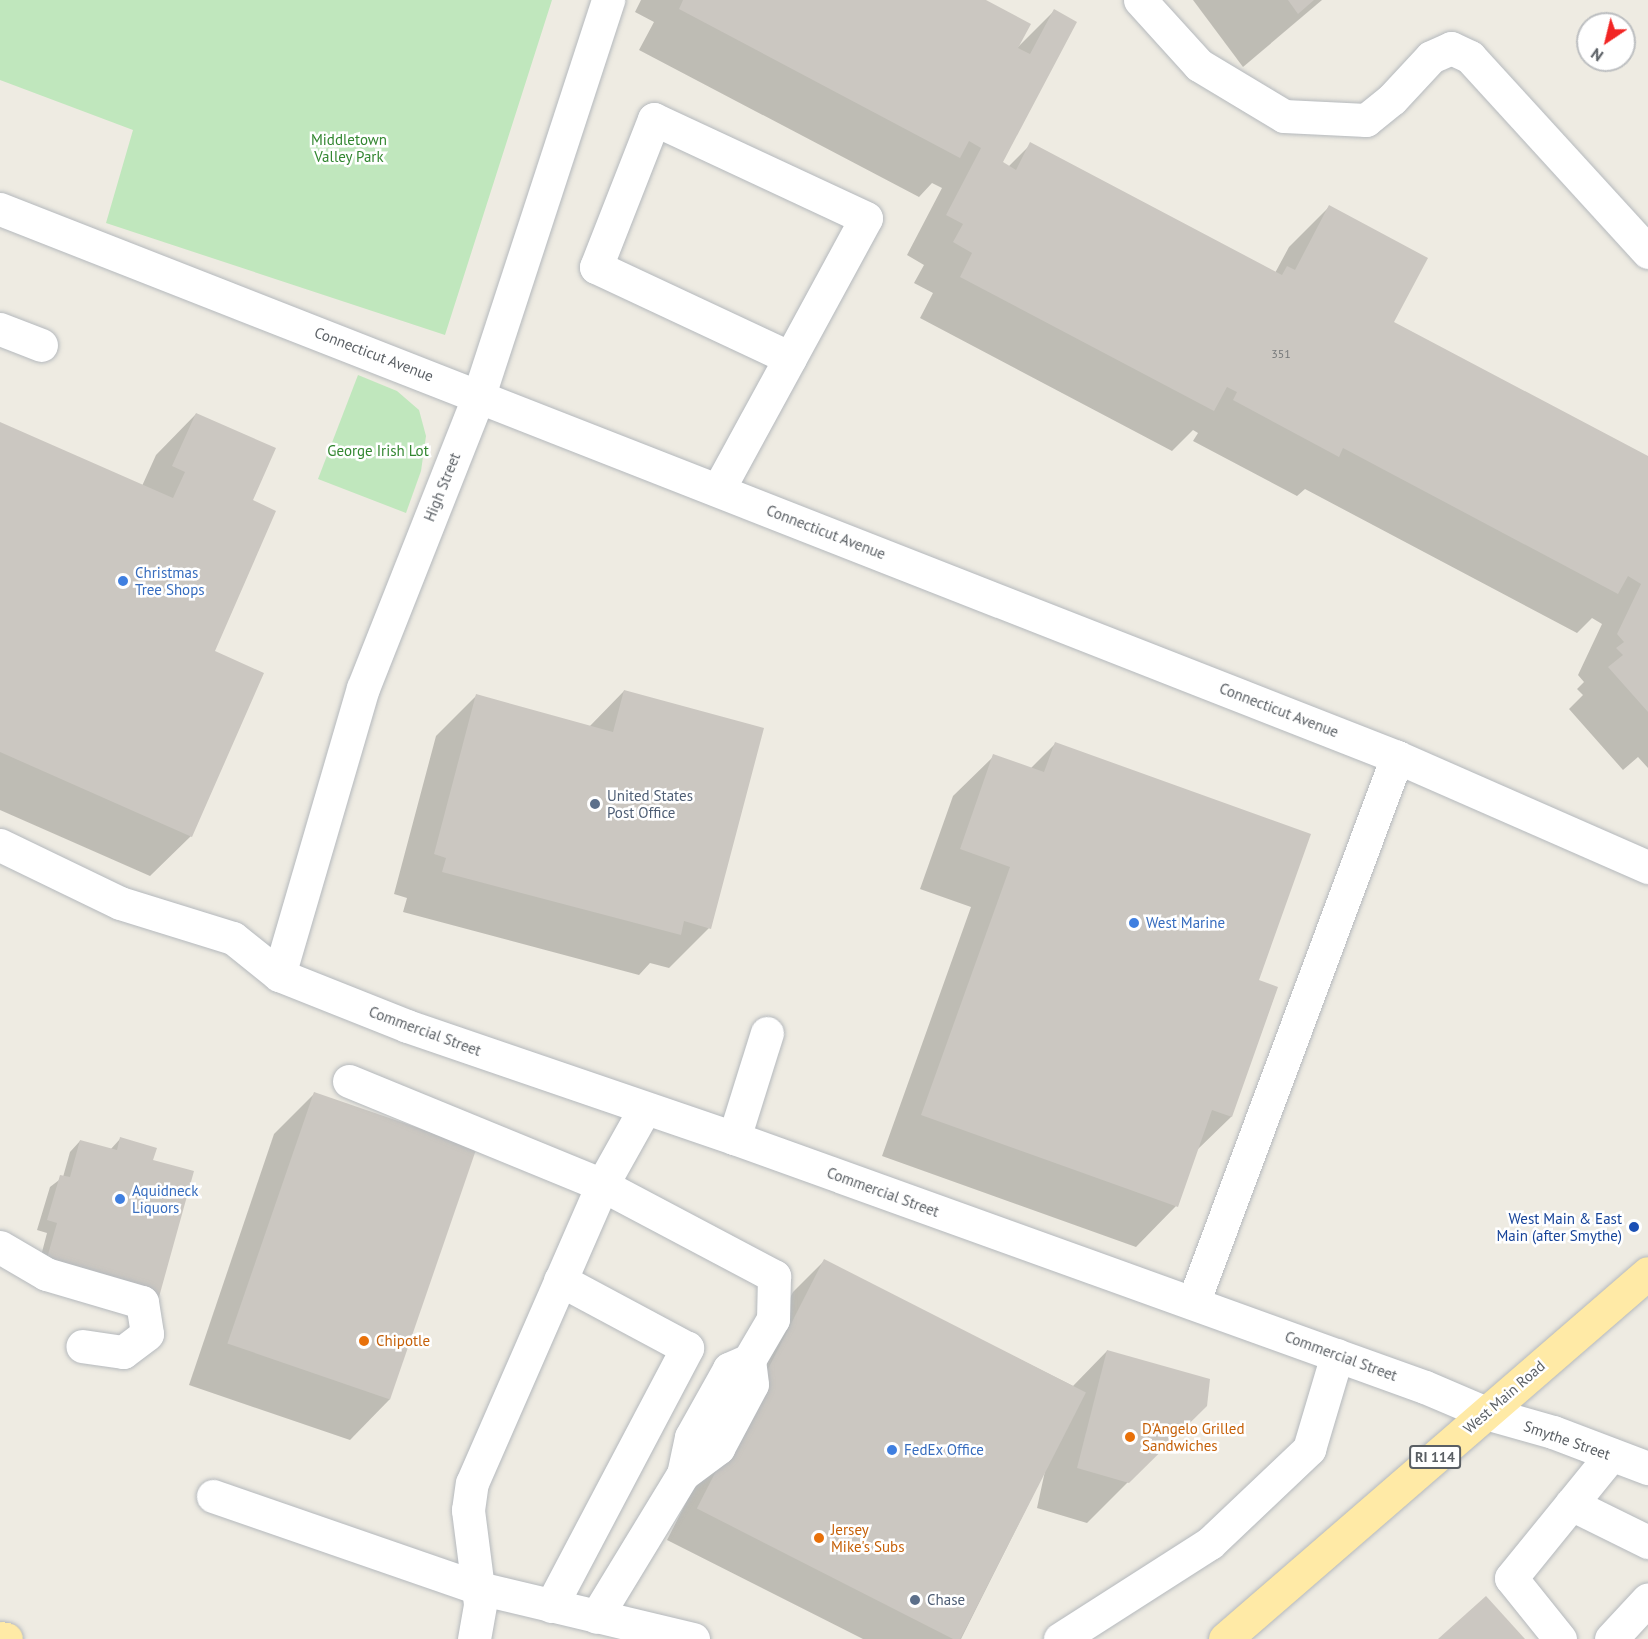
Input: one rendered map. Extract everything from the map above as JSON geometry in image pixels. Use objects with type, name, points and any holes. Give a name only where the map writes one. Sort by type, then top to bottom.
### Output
[{"type":"main road","name":"West Main Road","points":[[1225,1639],[1648,1273]]},
{"type":"main road","points":[[0,1638],[6,1639]]},
{"type":"street","name":"High Street","points":[[279,975],[363,688],[479,395],[608,0]]},
{"type":"street","points":[[1140,0],[1199,65],[1284,116],[1366,120],[1392,99],[1431,57],[1450,48],[1470,57],[1648,252]]},
{"type":"street","points":[[718,490],[790,358],[866,218],[654,119],[596,267],[790,358]]},
{"type":"street","name":"Connecticut Avenue","points":[[0,209],[479,395],[1396,757],[1648,867]]},
{"type":"street","points":[[0,329],[41,345]]},
{"type":"street","points":[[1194,1303],[1396,757]]},
{"type":"street","name":"Commercial Street","points":[[0,845],[120,903],[233,938],[279,975],[407,1026],[734,1138],[1337,1355],[1486,1413]]},
{"type":"street","points":[[734,1138],[767,1033]]},
{"type":"street","points":[[349,1081],[603,1185],[774,1276],[773,1319],[749,1360],[729,1369],[691,1437],[683,1474],[596,1617]]},
{"type":"street","points":[[474,1639],[479,1588],[468,1496],[603,1185],[645,1108]]},
{"type":"street","points":[[0,1247],[46,1274],[142,1302],[147,1334],[123,1352],[82,1346]]},
{"type":"street","points":[[551,1606],[687,1348],[560,1280]]},
{"type":"street","points":[[1060,1639],[1210,1543],[1309,1449],[1337,1355]]},
{"type":"street","name":"Smythe Street","points":[[1486,1413],[1553,1432],[1648,1467]]},
{"type":"street","points":[[1560,1639],[1511,1578],[1611,1455]]},
{"type":"street","points":[[213,1496],[479,1588],[693,1639]]},
{"type":"street","points":[[1571,1504],[1648,1542]]},
{"type":"street","points":[[1611,1639],[1648,1599]]},
{"type":"green space","name":"Middletown Valley Park","points":[[0,0],[552,0],[445,335],[106,223],[133,130],[0,80]]},
{"type":"green space","name":"George Irish Lot","points":[[358,375],[397,391],[419,410],[426,436],[421,471],[406,513],[318,479]]},
{"type":"building","points":[[683,0],[986,0],[1031,24],[1018,48],[1030,54],[1054,9],[1077,22],[1003,162],[1016,170],[1030,142],[1282,275],[1287,266],[1295,270],[1329,205],[1428,258],[1394,322],[1648,456],[1648,712],[1608,667],[1623,655],[1616,648],[1624,642],[1617,634],[1641,584],[1628,576],[1618,594],[1343,448],[1339,457],[1233,400],[1237,392],[1227,387],[1214,411],[960,277],[972,253],[953,242],[963,224],[946,215],[981,148],[969,141],[960,158],[679,9]]},
{"type":"building","points":[[1288,0],[1314,0],[1298,14]]},
{"type":"building","name":"Christmas Tree Shops","points":[[196,413],[276,448],[253,500],[276,511],[215,651],[264,673],[192,837],[0,752],[0,422],[173,498],[185,472],[172,466]]},
{"type":"building","name":"United States Post Office","points":[[624,690],[764,728],[711,929],[684,921],[681,935],[442,872],[446,858],[434,854],[476,694],[613,732]]},
{"type":"building","name":"West Marine","points":[[1055,742],[1311,834],[1259,980],[1278,987],[1232,1117],[1212,1110],[1178,1207],[921,1115],[1010,867],[960,849],[993,754],[1044,772]]},
{"type":"building","points":[[314,1092],[477,1148],[390,1400],[227,1344]]},
{"type":"building","name":"Aquidneck Liquors","points":[[120,1137],[157,1148],[153,1160],[194,1171],[159,1297],[45,1265],[57,1223],[47,1220],[60,1175],[70,1177],[80,1140],[117,1150]]},
{"type":"building","name":"FedEx Office","points":[[824,1259],[1086,1392],[960,1639],[953,1639],[697,1508]]},
{"type":"building","name":"D'Angelo Grilled Sandwiches","points":[[1107,1350],[1210,1379],[1207,1406],[1129,1483],[1077,1468]]},
{"type":"building","points":[[1486,1596],[1525,1639],[1438,1639]]},
{"type":"place","name":"Christmas Tree Shops","points":[[123,581]]},
{"type":"place","name":"United States Post Office","points":[[595,804]]},
{"type":"place","name":"West Marine","points":[[1134,923]]},
{"type":"place","name":"Aquidneck Liquors","points":[[120,1199]]},
{"type":"place","name":"West Main & East Main (after Smythe)","points":[[1634,1227]]},
{"type":"place","name":"Chipotle","points":[[364,1341]]},
{"type":"place","name":"D'Angelo Grilled Sandwiches","points":[[1130,1437]]},
{"type":"place","name":"FedEx Office","points":[[892,1450]]},
{"type":"place","name":"Jersey Mike's Subs","points":[[819,1538]]},
{"type":"place","name":"Chase","points":[[915,1600]]}]
